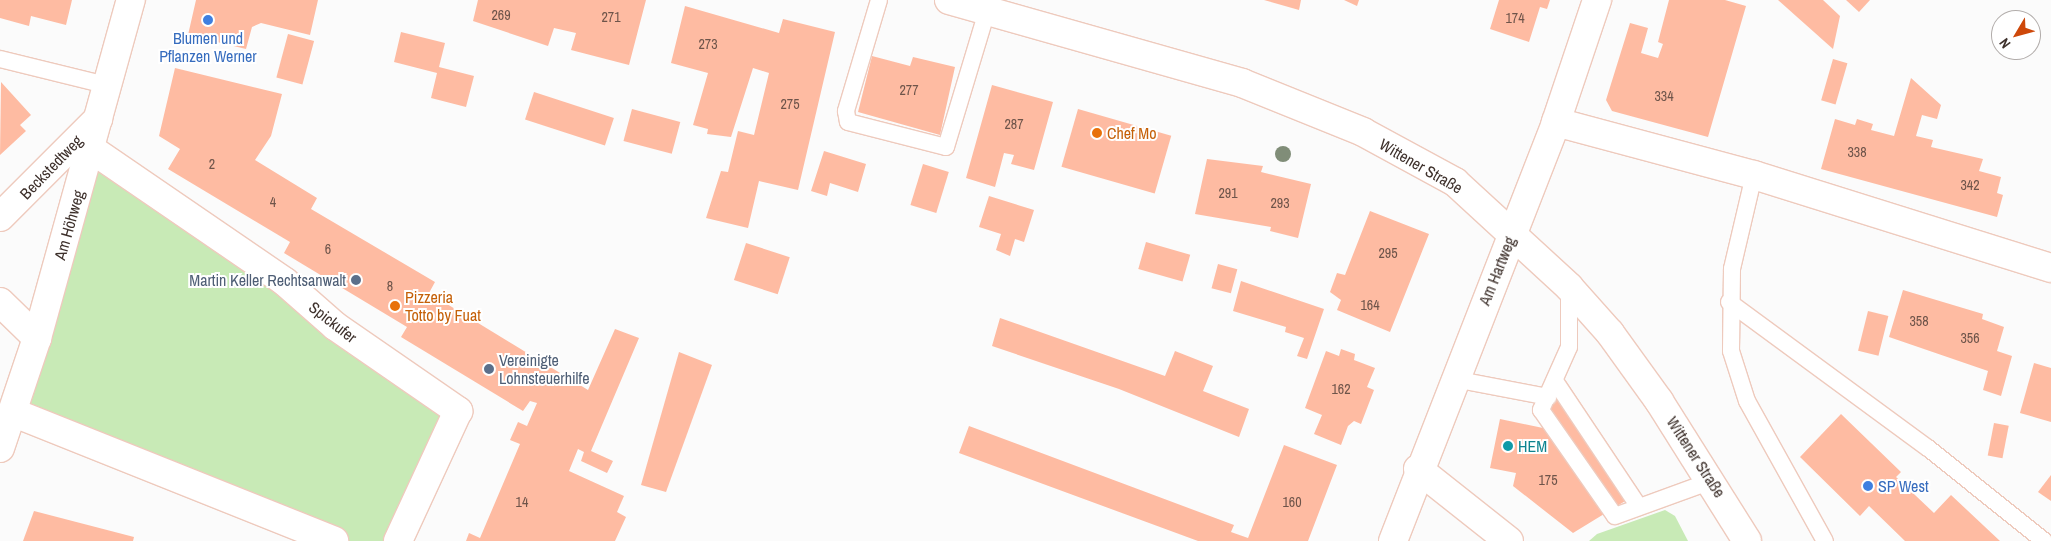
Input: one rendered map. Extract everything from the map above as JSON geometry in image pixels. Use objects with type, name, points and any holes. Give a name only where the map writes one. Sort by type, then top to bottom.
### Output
[{"type":"street","name":"Am Höhweg","points":[[0,448],[37,338],[110,86],[131,0]]},
{"type":"street","name":"Wittener Straße","points":[[949,0],[1242,83],[1318,111],[1455,182],[1513,231],[1570,287],[1660,401],[1747,541]]},
{"type":"street","name":"Am Hartweg","points":[[1393,541],[1418,469],[1556,122],[1597,0]]},
{"type":"street","name":"Beckstedtweg","points":[[0,217],[101,115]]},
{"type":"street","points":[[1556,122],[1754,175],[2051,268]]},
{"type":"street","name":"Spickufer","points":[[91,149],[285,282],[334,326],[458,410],[398,541]]},
{"type":"street","points":[[0,302],[37,338]]},
{"type":"street","points":[[12,412],[334,541]]},
{"type":"street","points":[[1418,469],[1509,541]]},
{"type":"lane","points":[[879,0],[846,111],[848,122],[946,147],[987,11]]},
{"type":"lane","points":[[0,59],[110,86]]},
{"type":"lane","points":[[1754,175],[1732,269],[1729,302],[1731,351],[1748,401],[1825,541]]},
{"type":"lane","points":[[1570,287],[1569,347],[1542,410],[1615,516],[1711,481]]},
{"type":"lane","points":[[1729,302],[1928,448],[2044,541]]},
{"type":"lane","points":[[1454,379],[1548,397]]},
{"type":"lane","points":[[1555,381],[1639,507]]},
{"type":"green space","points":[[91,149],[458,411],[398,541],[334,541],[12,412]]},
{"type":"green space","points":[[1665,510],[1675,516],[1688,541],[1589,541],[1597,534]]},
{"type":"building","points":[[0,0],[72,0],[66,25],[31,16],[29,26],[0,18]]},
{"type":"building","points":[[196,0],[318,0],[310,35],[261,23],[252,27],[246,49],[188,35]]},
{"type":"building","points":[[478,0],[646,0],[629,65],[571,50],[576,33],[554,28],[548,46],[473,21]]},
{"type":"building","points":[[1264,0],[1301,0],[1299,10]]},
{"type":"building","points":[[1344,0],[1359,0],[1357,6]]},
{"type":"building","points":[[1499,0],[1550,0],[1547,9],[1540,7],[1529,42],[1490,29]]},
{"type":"building","points":[[1669,0],[1725,0],[1746,6],[1708,137],[1612,111],[1606,100],[1630,23],[1648,28],[1641,53],[1658,58],[1663,44],[1658,42]]},
{"type":"building","points":[[1778,0],[1823,0],[1840,16],[1833,49]]},
{"type":"building","points":[[1846,0],[1870,0],[1859,12]]},
{"type":"building","points":[[685,6],[779,33],[783,19],[835,32],[798,190],[759,181],[748,228],[706,218],[721,171],[728,172],[738,131],[754,135],[769,73],[753,68],[731,137],[707,134],[708,129],[693,125],[708,73],[671,63]]},
{"type":"building","points":[[401,32],[445,43],[439,67],[474,76],[466,107],[431,98],[437,73],[394,62]]},
{"type":"building","points":[[288,34],[314,41],[302,84],[276,77]]},
{"type":"building","points":[[872,56],[910,66],[913,57],[955,67],[940,135],[858,112]]},
{"type":"building","points":[[1833,59],[1847,63],[1836,104],[1821,100]]},
{"type":"building","points":[[175,68],[282,94],[271,136],[255,160],[317,198],[311,209],[435,282],[429,293],[588,390],[615,329],[639,338],[591,451],[613,461],[607,473],[581,461],[584,452],[578,449],[569,471],[624,496],[617,512],[626,517],[615,541],[466,541],[469,533],[480,538],[520,444],[510,440],[518,422],[527,426],[537,403],[530,401],[523,411],[401,337],[407,327],[284,253],[290,242],[168,169],[180,149],[159,136]]},
{"type":"building","points":[[1911,78],[1941,105],[1937,119],[1922,115],[1916,136],[1933,140],[1931,147],[1983,159],[1979,171],[2001,177],[1997,193],[2003,195],[1997,217],[1821,169],[1835,119],[1855,125],[1857,119],[1873,124],[1871,130],[1894,136]]},
{"type":"building","points":[[1,82],[31,115],[20,125],[26,131],[0,155]]},
{"type":"building","points":[[992,85],[1053,102],[1034,170],[1011,164],[1014,155],[1004,153],[995,187],[966,178]]},
{"type":"building","points":[[534,92],[614,118],[605,146],[525,120]]},
{"type":"building","points":[[632,109],[680,122],[672,154],[623,141]]},
{"type":"building","points":[[1078,109],[1171,136],[1155,193],[1061,167]]},
{"type":"building","points":[[824,151],[866,164],[858,192],[830,183],[827,196],[811,191]]},
{"type":"building","points":[[1207,159],[1263,166],[1261,172],[1311,184],[1298,238],[1270,231],[1271,227],[1195,214]]},
{"type":"building","points":[[923,164],[949,172],[936,213],[910,205]]},
{"type":"building","points":[[989,196],[1034,210],[1024,242],[1015,239],[1010,256],[996,250],[1001,234],[979,227]]},
{"type":"building","points":[[1370,211],[1429,234],[1390,332],[1337,310],[1341,300],[1330,292],[1337,273],[1345,275]]},
{"type":"building","points":[[1146,242],[1190,255],[1183,282],[1138,269]]},
{"type":"building","points":[[746,243],[790,257],[778,294],[734,280]]},
{"type":"building","points":[[1218,264],[1237,269],[1231,293],[1212,288]]},
{"type":"building","points":[[1241,281],[1324,309],[1307,359],[1297,356],[1304,338],[1285,332],[1286,327],[1233,311]]},
{"type":"building","points":[[1903,290],[1983,314],[1982,319],[2004,327],[1997,351],[2012,356],[2001,396],[1983,390],[1988,371],[1889,337]]},
{"type":"building","points":[[1868,311],[1888,316],[1878,356],[1858,351]]},
{"type":"building","points":[[1000,318],[1165,376],[1175,351],[1213,366],[1203,391],[1249,409],[1239,437],[1119,389],[992,346]]},
{"type":"building","points":[[1341,349],[1355,354],[1354,360],[1375,368],[1367,387],[1374,390],[1361,424],[1354,421],[1348,426],[1341,445],[1314,434],[1322,415],[1305,408],[1326,351],[1339,356]]},
{"type":"building","points":[[679,352],[712,365],[666,492],[641,485]]},
{"type":"building","points":[[2034,363],[2051,368],[2051,422],[2020,413]]},
{"type":"building","points":[[1566,381],[1640,492],[1573,533],[1513,486],[1516,473],[1490,468],[1500,419],[1543,428],[1551,392]]},
{"type":"building","name":"SP West","points":[[1841,414],[1901,472],[1896,477],[1934,513],[1951,495],[2000,541],[1905,541],[1869,506],[1860,516],[1800,457]]},
{"type":"building","points":[[1994,423],[2009,426],[2002,458],[1988,455]]},
{"type":"building","points":[[969,426],[1234,525],[1231,532],[1248,538],[1284,445],[1337,465],[1308,541],[1198,541],[959,453]]},
{"type":"building","points":[[2051,475],[2051,501],[2038,492]]},
{"type":"building","points":[[34,511],[134,537],[133,541],[23,541]]},
{"type":"place","name":"Blumen und Pflanzen Werner","points":[[208,20]]},
{"type":"place","name":"Chef Mo","points":[[1097,133]]},
{"type":"place","name":"Martin Keller Rechtsanwalt","points":[[356,280]]},
{"type":"place","name":"Pizzeria Totto by Fuat","points":[[395,306]]},
{"type":"place","name":"Vereinigte Lohnsteuerhilfe","points":[[489,369]]},
{"type":"place","name":"HEM","points":[[1508,446]]},
{"type":"place","name":"SP West","points":[[1868,486]]}]
